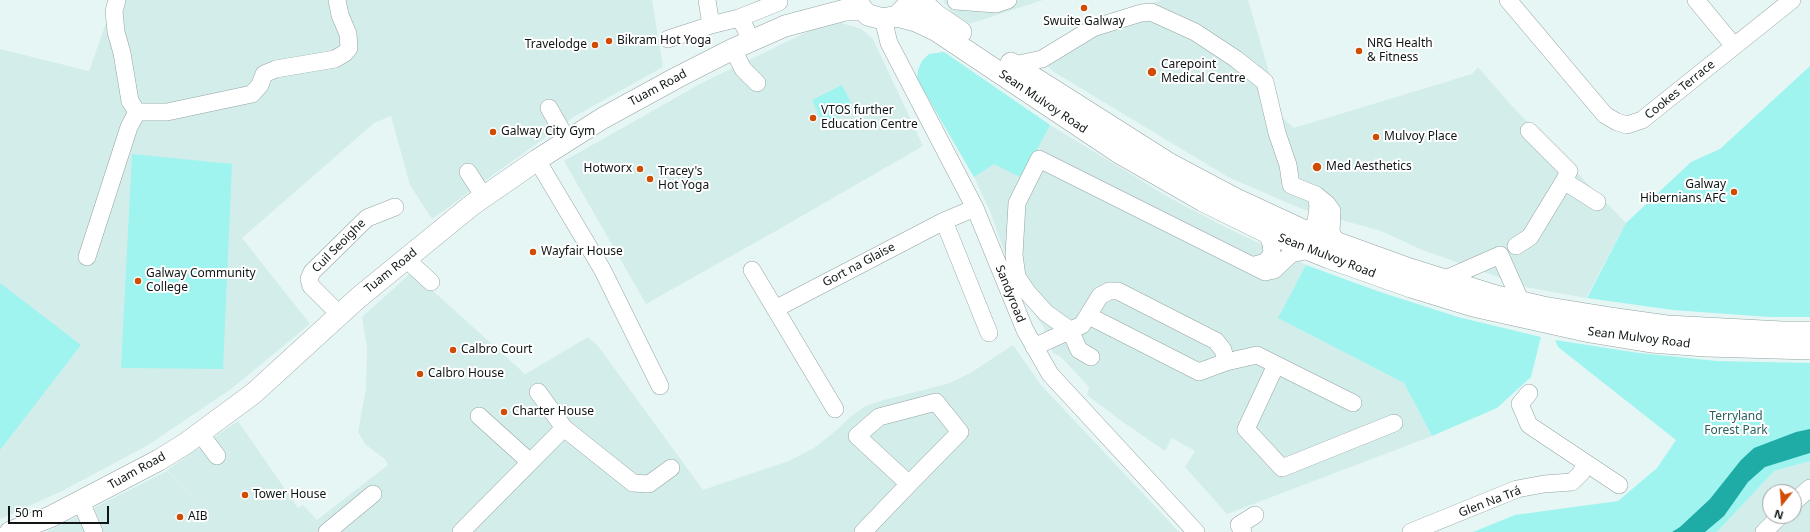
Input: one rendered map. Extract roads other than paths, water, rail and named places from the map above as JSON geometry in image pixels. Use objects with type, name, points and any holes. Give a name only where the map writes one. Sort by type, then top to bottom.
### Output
[{"type":"main road","name":"Tuam Road","points":[[10,532],[50,517],[81,502],[159,460],[200,433],[254,393],[340,315],[406,259],[484,197],[567,140],[638,98],[741,46],[785,26],[827,0]]},
{"type":"main road","points":[[890,18],[906,7],[910,0]]},
{"type":"main road","name":"Sean Mulvoy Road","points":[[920,0],[940,18],[1170,164],[1236,199],[1305,243],[1339,244],[1443,280],[1521,302],[1611,318],[1667,326],[1810,332]]},
{"type":"main road","name":"Tuam Road","points":[[785,26],[859,5]]},
{"type":"main road","name":"Sean Mulvoy Road","points":[[859,5],[868,15],[916,21],[937,32],[1121,154],[1203,201],[1266,232],[1305,243],[1389,280],[1466,304],[1549,324],[1651,342],[1714,346],[1810,349]]},
{"type":"street","points":[[117,0],[114,11],[116,32],[122,53],[130,101],[137,112]]},
{"type":"street","points":[[137,112],[167,112],[252,94],[260,85],[264,74],[276,69],[334,58],[345,53],[349,48],[348,34],[340,15],[337,0]]},
{"type":"street","points":[[707,0],[711,25]]},
{"type":"street","points":[[668,40],[711,25],[739,18],[778,2],[778,0]]},
{"type":"street","points":[[940,18],[956,0],[996,4],[1008,0]]},
{"type":"street","name":"Cookes Terrace","points":[[1508,0],[1605,115],[1626,125],[1642,120],[1792,0]]},
{"type":"street","points":[[1696,0],[1734,46]]},
{"type":"street","points":[[1014,65],[1042,59],[1094,28],[1151,12],[1195,32],[1236,59],[1265,82],[1277,133],[1288,165],[1291,185],[1316,195],[1327,204],[1332,211],[1330,233],[1339,244]]},
{"type":"street","points":[[739,18],[746,29],[741,46],[743,69],[757,83]]},
{"type":"street","name":"Sandyroad","points":[[890,18],[888,43],[975,208],[1015,307],[1034,347],[1050,374],[1196,532]]},
{"type":"street","points":[[549,108],[567,140]]},
{"type":"street","points":[[87,257],[129,127],[137,112]]},
{"type":"street","points":[[1516,246],[1530,237],[1569,171],[1530,131]]},
{"type":"street","points":[[1091,357],[1079,350],[1070,330],[1046,313],[1028,293],[1017,277],[1014,255],[1017,203],[1039,159],[1265,272],[1274,270],[1305,243],[1318,216],[1316,195]]},
{"type":"street","points":[[537,160],[602,269],[660,386]]},
{"type":"street","points":[[468,172],[484,197]]},
{"type":"street","points":[[1564,180],[1597,202]]},
{"type":"street","name":"Cuil Seoighe","points":[[340,315],[311,286],[309,278],[312,272],[368,218],[395,207]]},
{"type":"street","name":"Gort na Glaise","points":[[775,309],[944,221],[975,208]]},
{"type":"street","points":[[944,221],[989,333]]},
{"type":"street","points":[[1250,265],[1257,265],[1266,262],[1272,254],[1271,243],[1266,232]]},
{"type":"street","points":[[1443,280],[1500,255],[1521,302]]},
{"type":"street","points":[[406,259],[431,282]]},
{"type":"street","points":[[752,270],[835,409]]},
{"type":"street","points":[[1034,347],[1082,325],[1089,316],[1100,296],[1109,291],[1118,291],[1216,341],[1223,350],[1226,362]]},
{"type":"street","points":[[1089,316],[1199,372],[1226,362],[1257,355],[1353,403]]},
{"type":"street","points":[[1276,365],[1246,429],[1282,468],[1394,424]]},
{"type":"street","points":[[538,392],[564,428],[633,483],[649,484],[671,468]]},
{"type":"street","points":[[1529,393],[1520,404],[1530,425],[1619,485]]},
{"type":"street","points":[[863,532],[960,432],[936,402],[879,417],[857,436],[909,484]]},
{"type":"street","points":[[479,416],[530,462]]},
{"type":"street","points":[[461,532],[564,428]]},
{"type":"street","points":[[200,433],[217,456]]},
{"type":"street","name":"Glen Na Trá","points":[[1411,532],[1517,489],[1544,484],[1572,482],[1581,474],[1586,464]]},
{"type":"street","points":[[1802,495],[1810,488]]},
{"type":"street","points":[[327,532],[373,494]]},
{"type":"street","points":[[81,502],[94,532]]},
{"type":"street","points":[[1243,532],[1239,525],[1255,515]]},
{"type":"street","points":[[1764,532],[1772,524]]},
{"type":"place","name":"Swuite Galway","points":[[1084,8]]},
{"type":"place","name":"Bikram Hot Yoga","points":[[609,41]]},
{"type":"place","name":"Travelodge","points":[[595,45]]},
{"type":"place","name":"NRG Health & Fitness","points":[[1359,51]]},
{"type":"place","name":"Carepoint Medical Centre","points":[[1152,72]]},
{"type":"place","name":"VTOS further Education Centre","points":[[813,118]]},
{"type":"place","name":"Galway City Gym","points":[[493,132]]},
{"type":"place","name":"Mulvoy Place","points":[[1376,137]]},
{"type":"place","name":"Med Aesthetics","points":[[1317,167]]},
{"type":"place","name":"Hotworx","points":[[640,169]]},
{"type":"place","name":"Tracey's Hot Yoga","points":[[650,179]]},
{"type":"place","name":"Galway Hibernians AFC","points":[[1734,192]]},
{"type":"place","name":"Wayfair House","points":[[533,252]]},
{"type":"place","name":"Galway Community College","points":[[138,281]]},
{"type":"place","name":"Calbro Court","points":[[453,350]]},
{"type":"place","name":"Calbro House","points":[[420,374]]},
{"type":"place","name":"Charter House","points":[[504,412]]},
{"type":"place","name":"Tower House","points":[[245,495]]},
{"type":"place","name":"AIB","points":[[180,517]]},
{"type":"park label","name":"Terryland Forest Park","points":[[1736,424]]}]
